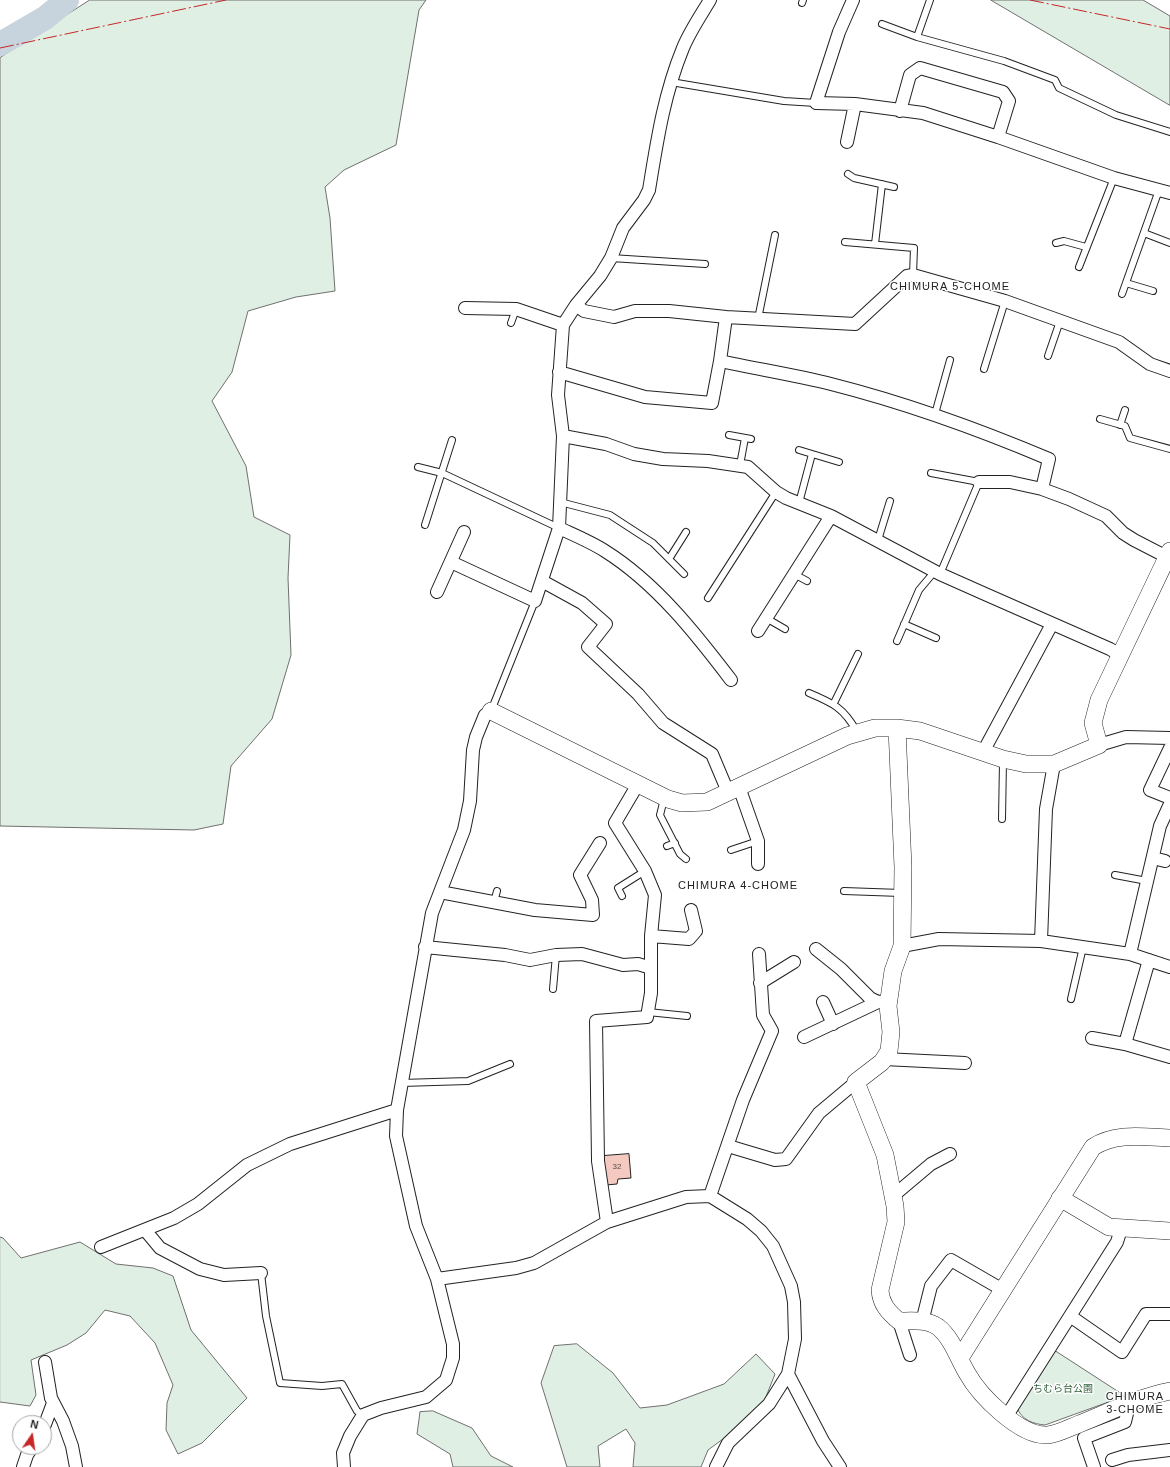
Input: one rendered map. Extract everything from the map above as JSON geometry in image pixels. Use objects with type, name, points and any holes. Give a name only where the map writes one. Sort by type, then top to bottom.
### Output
[{"type":"street","points":[[451,562],[535,601],[559,528],[563,436],[558,395],[564,325],[576,305],[600,276],[611,258],[623,228],[644,200],[649,190],[662,112],[670,82],[683,46],[710,0]]},
{"type":"street","points":[[850,2],[816,103],[855,104],[922,113],[998,137],[1114,178],[1164,192]]},
{"type":"street","points":[[900,111],[910,75],[920,68],[1003,92],[1009,101],[998,137]]},
{"type":"street","points":[[847,142],[855,104]]},
{"type":"street","points":[[576,305],[584,311],[614,317],[635,311],[669,311],[726,317],[855,324],[907,276],[913,275],[1005,301],[1119,342],[1150,364],[1170,371]]},
{"type":"street","points":[[465,308],[516,309],[564,325]]},
{"type":"street","points":[[559,372],[645,397],[712,403],[726,317]]},
{"type":"street","points":[[720,361],[830,384],[935,414],[1049,459],[1042,489]]},
{"type":"street","points":[[563,436],[606,444],[634,454],[663,459],[708,461],[748,466],[776,492],[786,498],[830,516],[938,572],[1110,649],[1120,655]]},
{"type":"street","points":[[979,482],[1010,482],[1042,489],[1069,499],[1106,516],[1129,537],[1168,558],[1120,655],[1095,712],[1093,723],[1099,745]]},
{"type":"street","points":[[758,631],[830,516]]},
{"type":"street","points":[[559,528],[605,551],[665,601],[692,629],[732,680]]},
{"type":"street","points":[[437,592],[464,532]]},
{"type":"street","points":[[542,581],[582,603],[606,624],[588,647],[638,694],[663,723],[712,754],[734,789],[758,841],[758,864]]},
{"type":"street","points":[[983,752],[1052,624]]},
{"type":"street","points":[[344,1467],[343,1453],[350,1436],[363,1415],[381,1408],[426,1397],[446,1380],[453,1358],[453,1344],[437,1279],[416,1226],[396,1136],[397,1110],[432,912],[464,830],[470,801],[473,750],[476,737],[485,715],[490,711],[665,797],[682,803],[694,804],[707,802],[857,732],[875,728],[896,728],[920,731],[1003,759],[1026,764],[1054,764],[1099,745],[1126,737],[1170,738]]},
{"type":"street","points":[[728,1146],[776,1160],[786,1160],[819,1113],[884,1059],[891,1042],[883,1002],[902,946],[903,866],[896,728]]},
{"type":"street","points":[[1170,748],[1150,790],[1170,798]]},
{"type":"street","points":[[1041,941],[1046,809],[1054,764]]},
{"type":"street","points":[[607,1222],[598,1161],[596,1021],[647,1017],[651,993],[651,936],[655,912],[655,895],[645,870],[615,823],[638,784]]},
{"type":"street","points":[[1130,954],[1160,826],[1170,804]]},
{"type":"street","points":[[440,892],[496,896],[535,910],[593,915],[592,900],[580,875],[600,843]]},
{"type":"street","points":[[1153,858],[1165,861]]},
{"type":"street","points":[[651,936],[689,939],[696,932],[696,917]]},
{"type":"street","points":[[902,946],[939,939],[1041,941],[1130,954],[1170,967]]},
{"type":"street","points":[[425,947],[504,955],[530,960],[556,955],[582,954],[623,965],[638,964],[651,968]]},
{"type":"street","points":[[816,949],[841,969],[870,998],[883,1002]]},
{"type":"street","points":[[710,1196],[743,1100],[772,1031],[763,1015],[759,954]]},
{"type":"street","points":[[1125,1044],[1149,960]]},
{"type":"street","points":[[760,983],[794,962]]},
{"type":"street","points":[[823,1002],[833,1024]]},
{"type":"street","points":[[804,1038],[883,1002]]},
{"type":"street","points":[[1092,1038],[1125,1044],[1170,1057]]},
{"type":"street","points":[[884,1059],[965,1063]]},
{"type":"street","points":[[856,1082],[885,1155],[893,1196],[896,1222],[880,1290],[881,1299],[885,1308],[899,1321],[910,1355]]},
{"type":"street","points":[[101,1247],[174,1218],[198,1204],[247,1166],[290,1144],[397,1110]]},
{"type":"street","points":[[960,1358],[1090,1151],[1104,1140],[1116,1137],[1170,1138]]},
{"type":"street","points":[[893,1196],[931,1164],[950,1154]]},
{"type":"street","points":[[437,1279],[516,1268],[534,1263],[607,1222],[686,1197],[710,1196],[747,1219],[761,1231],[773,1246],[791,1286],[794,1302],[795,1340],[788,1374],[769,1404],[728,1443],[716,1467]]},
{"type":"street","points":[[1060,1198],[1109,1227],[1121,1229],[1170,1231]]},
{"type":"street","points":[[1006,1417],[1117,1242],[1121,1229]]},
{"type":"street","points":[[145,1230],[160,1248],[200,1269],[224,1274],[261,1273]]},
{"type":"street","points":[[922,1322],[931,1286],[951,1260],[1003,1290]]},
{"type":"street","points":[[1070,1316],[1122,1352],[1146,1314],[1170,1314]]},
{"type":"street","points":[[899,1321],[922,1322],[938,1328],[960,1358],[966,1372],[973,1382],[1006,1417],[1023,1430],[1036,1434],[1048,1435],[1148,1397],[1170,1391]]},
{"type":"street","points":[[45,1362],[51,1398],[63,1421],[72,1446],[76,1467]]},
{"type":"street","points":[[788,1374],[823,1441],[840,1467]]},
{"type":"street","points":[[48,1415],[53,1403]]},
{"type":"street","points":[[1094,1467],[1084,1438],[1125,1422],[1129,1404]]},
{"type":"street","points":[[1112,1460],[1128,1455],[1170,1450]]},
{"type":"street","points":[[23,1467],[27,1455]]},
{"type":"lane","points":[[917,37],[930,0]]},
{"type":"lane","points":[[882,24],[917,37],[1004,61],[1055,80],[1059,88],[1116,114],[1170,132]]},
{"type":"lane","points":[[670,82],[784,101],[816,103]]},
{"type":"lane","points":[[848,174],[854,178],[894,187]]},
{"type":"lane","points":[[1079,267],[1114,178]]},
{"type":"lane","points":[[875,244],[882,184]]},
{"type":"lane","points":[[1122,294],[1144,233],[1164,192]]},
{"type":"lane","points":[[1144,233],[1170,243]]},
{"type":"lane","points":[[758,319],[775,235]]},
{"type":"lane","points":[[1056,243],[1064,241],[1086,247]]},
{"type":"lane","points":[[845,242],[914,248],[913,275]]},
{"type":"lane","points":[[611,258],[705,264]]},
{"type":"lane","points":[[1126,282],[1153,291]]},
{"type":"lane","points":[[984,368],[1005,301]]},
{"type":"lane","points":[[511,323],[516,309]]},
{"type":"lane","points":[[1048,356],[1060,321]]},
{"type":"lane","points":[[935,414],[950,360]]},
{"type":"lane","points":[[1120,425],[1125,410]]},
{"type":"lane","points":[[1100,419],[1125,426],[1130,438],[1170,449]]},
{"type":"lane","points":[[729,435],[748,438],[740,465]]},
{"type":"lane","points":[[425,525],[452,440]]},
{"type":"lane","points":[[799,450],[839,462]]},
{"type":"lane","points":[[799,503],[812,454]]},
{"type":"lane","points":[[418,467],[442,473],[559,528]]},
{"type":"lane","points":[[897,641],[919,590],[938,572],[979,482],[931,473]]},
{"type":"lane","points":[[708,598],[776,492]]},
{"type":"lane","points":[[878,540],[890,501]]},
{"type":"lane","points":[[560,502],[610,515],[653,542],[684,574]]},
{"type":"lane","points":[[669,559],[686,532]]},
{"type":"lane","points":[[794,574],[807,581]]},
{"type":"lane","points":[[490,711],[535,601]]},
{"type":"lane","points":[[766,618],[785,629]]},
{"type":"lane","points":[[904,624],[936,638]]},
{"type":"lane","points":[[834,703],[858,654]]},
{"type":"lane","points":[[809,693],[834,703],[853,723],[857,732]]},
{"type":"lane","points":[[1002,819],[1003,759]]},
{"type":"lane","points":[[665,797],[660,815],[680,854],[686,859]]},
{"type":"lane","points":[[731,850],[758,841]]},
{"type":"lane","points":[[666,846],[675,843]]},
{"type":"lane","points":[[622,896],[618,888],[645,870]]},
{"type":"lane","points":[[1115,875],[1147,881]]},
{"type":"lane","points":[[844,891],[902,893]]},
{"type":"lane","points":[[1071,999],[1083,947]]},
{"type":"lane","points":[[553,989],[556,955]]},
{"type":"lane","points":[[648,1012],[687,1016]]},
{"type":"lane","points":[[401,1083],[468,1080],[510,1064]]},
{"type":"lane","points":[[261,1273],[266,1316],[280,1383],[322,1386],[342,1384],[357,1411],[363,1415]]},
{"type":"green space","points":[[90,0],[426,0],[419,10],[396,145],[344,170],[325,187],[330,218],[335,291],[296,297],[248,311],[232,372],[212,401],[246,466],[254,517],[290,535],[288,578],[291,655],[272,719],[231,766],[223,824],[194,830],[0,826],[0,58]]},
{"type":"green space","points":[[991,0],[1143,0],[1170,16],[1170,105]]},
{"type":"green space","points":[[0,1237],[3,1238],[21,1258],[80,1242],[116,1264],[153,1268],[173,1276],[191,1330],[247,1398],[202,1443],[178,1454],[166,1430],[167,1403],[173,1385],[155,1343],[130,1316],[105,1310],[86,1333],[67,1345],[31,1360],[36,1395],[30,1406],[0,1402]]},
{"type":"green space","points":[[577,1344],[613,1373],[640,1408],[667,1405],[724,1384],[756,1354],[775,1374],[760,1412],[708,1450],[701,1467],[633,1467],[635,1443],[626,1429],[598,1446],[600,1467],[567,1467],[541,1383],[554,1346]]},
{"type":"green space","name":"ちむら台公園","points":[[1054,1350],[1125,1396],[1045,1425],[1028,1421],[1022,1416],[1017,1408]]},
{"type":"green space","points":[[433,1411],[472,1428],[491,1456],[513,1467],[453,1467],[450,1454],[417,1434],[420,1412]]},
{"type":"building","points":[[629,1154],[631,1178],[618,1179],[617,1184],[606,1185],[603,1156]]},
{"type":"waterway","points":[[0,44],[45,18],[67,0]]},
{"type":"power","points":[[0,48],[226,0]]},
{"type":"power","points":[[1030,0],[1170,29]]},
{"type":"district","name":"CHIMURA 5-CHOME","points":[[950,287]]},
{"type":"district","name":"CHIMURA 4-CHOME","points":[[738,886]]},
{"type":"district","name":"CHIMURA 3-CHOME","points":[[1135,1403]]}]
